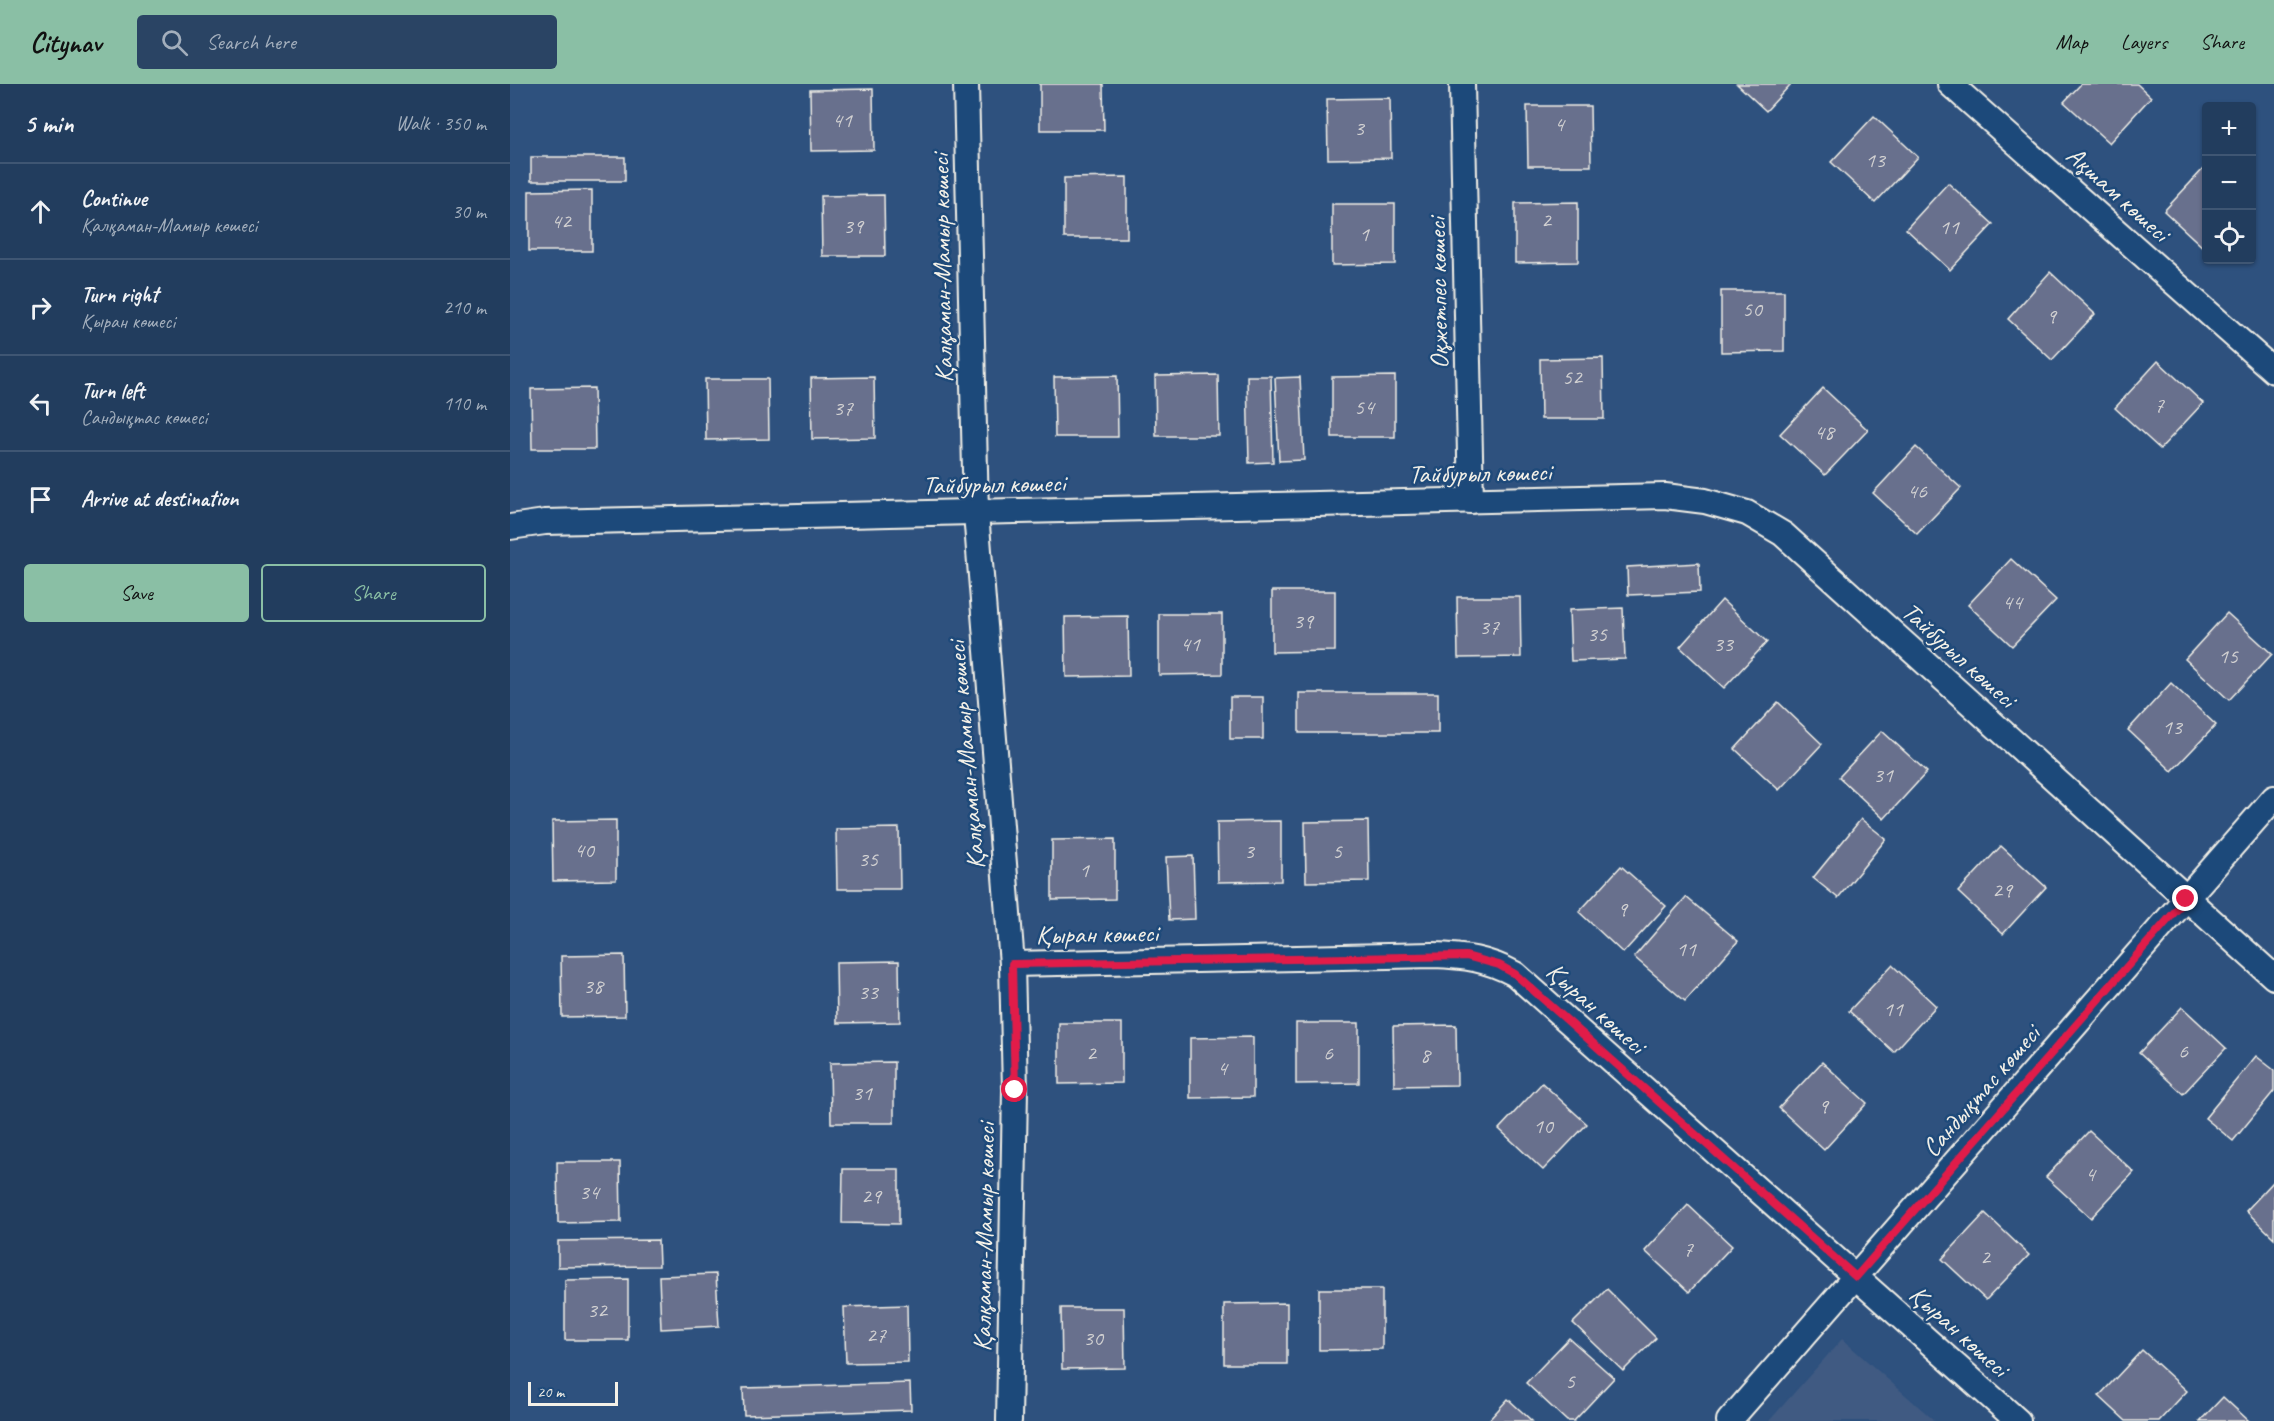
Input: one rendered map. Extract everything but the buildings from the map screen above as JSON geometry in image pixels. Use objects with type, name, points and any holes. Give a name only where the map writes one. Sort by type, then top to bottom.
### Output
[{"type":"street","name":"Қалқаман-Мамыр көшесі","points":[[966,84],[976,513],[1012,964],[1015,1090],[1010,1421]]},
{"type":"street","name":"Оқжетпес көшесі","points":[[1462,84],[1471,501]]},
{"type":"street","name":"Ақшам көшесі","points":[[1950,84],[2274,372]]},
{"type":"street","name":"Тайбурыл көшесі","points":[[510,527],[545,522],[1665,496],[1705,501],[1747,513],[1783,534],[2274,977]]},
{"type":"street","name":"Сандықтас көшесі","points":[[1729,1421],[2274,798]]},
{"type":"street","name":"Қыран көшесі","points":[[1012,964],[1433,955],[1466,956],[1499,965],[1515,974],[2018,1421]]},
{"type":"shaded area","points":[[1842,1339],[1935,1421],[1769,1421]]},
{"type":"route","points":[[1015,1090],[1012,964],[1466,956],[1499,965],[1515,974],[1856,1277],[2186,899]]}]
